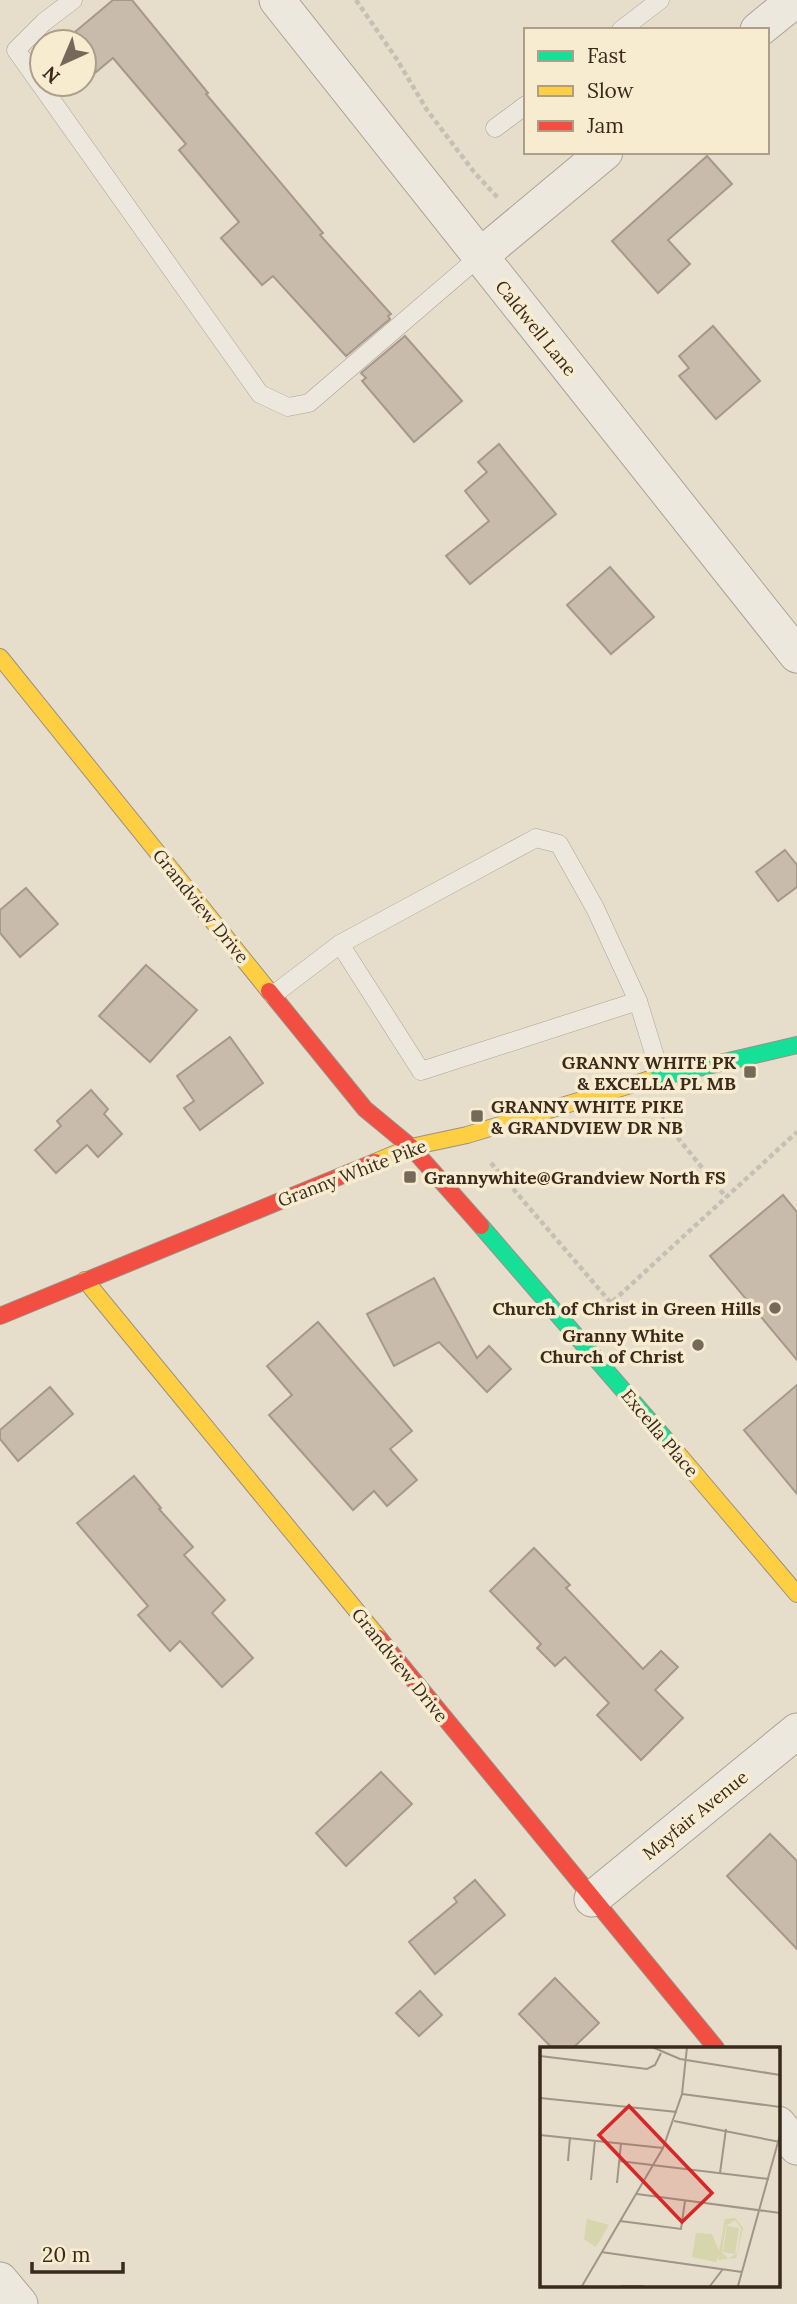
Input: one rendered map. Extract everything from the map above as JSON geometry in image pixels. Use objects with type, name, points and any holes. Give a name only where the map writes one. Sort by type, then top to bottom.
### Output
[{"type":"street","name":"Caldwell Lane","points":[[277,0],[797,655]]},
{"type":"street","points":[[760,28],[795,0]]},
{"type":"street","points":[[479,257],[603,154]]},
{"type":"street","name":"Grandview Drive","points":[[0,657],[365,1109],[411,1147]]},
{"type":"street","name":"Granny White Pike","points":[[0,1316],[411,1147],[467,1135],[632,1083],[797,1045]]},
{"type":"street","name":"Excella Place","points":[[411,1147],[580,1338],[797,1594]]},
{"type":"street","name":"Grandview Drive","points":[[85,1280],[714,2047]]},
{"type":"street","name":"Mayfair Avenue","points":[[592,1899],[797,1731]]},
{"type":"street","points":[[780,2126],[797,2147]]},
{"type":"street","points":[[0,2280],[20,2304]]},
{"type":"lane","points":[[73,0],[44,22],[16,50],[260,394],[288,407],[309,403],[479,257]]},
{"type":"lane","points":[[624,28],[660,0]]},
{"type":"lane","points":[[495,128],[524,106]]},
{"type":"lane","points":[[273,995],[340,944],[536,838],[559,844],[595,908],[638,1002],[661,1076]]},
{"type":"lane","points":[[340,944],[421,1071],[638,1002]]},
{"type":"path","points":[[356,0],[396,58],[426,110],[474,172],[520,222]]},
{"type":"path","points":[[632,1083],[726,1197]]},
{"type":"path","points":[[467,1135],[611,1303],[797,1132]]},
{"type":"building","points":[[113,0],[132,0],[208,93],[206,94],[323,233],[320,235],[391,314],[388,316],[390,319],[346,356],[273,276],[262,285],[221,238],[239,222],[179,150],[186,144],[113,58],[98,70],[98,28],[80,28]]},
{"type":"building","points":[[707,156],[732,184],[668,240],[690,264],[658,293],[612,241]]},
{"type":"building","points":[[713,326],[760,381],[716,419],[679,376],[689,368],[679,356]]},
{"type":"building","points":[[405,336],[462,401],[414,442],[362,381],[366,378],[361,373]]},
{"type":"building","points":[[499,444],[556,514],[470,584],[446,556],[489,521],[465,491],[487,472],[478,462]]},
{"type":"building","points":[[610,567],[654,617],[611,654],[567,605]]},
{"type":"building","points":[[785,850],[797,865],[797,887],[778,901],[756,872]]},
{"type":"building","points":[[26,888],[58,924],[20,957],[0,933],[0,910]]},
{"type":"building","points":[[146,965],[197,1010],[150,1062],[99,1016]]},
{"type":"building","points":[[230,1037],[263,1083],[200,1130],[184,1108],[194,1101],[177,1076]]},
{"type":"building","points":[[91,1090],[108,1109],[104,1114],[122,1134],[98,1157],[87,1145],[56,1173],[35,1150],[61,1126],[57,1121]]},
{"type":"building","name":"Church of Christ in Green Hills","points":[[783,1195],[797,1212],[797,1360],[710,1256]]},
{"type":"building","points":[[434,1278],[477,1358],[489,1346],[511,1369],[487,1392],[439,1342],[394,1366],[367,1314]]},
{"type":"building","points":[[318,1322],[412,1431],[390,1449],[417,1480],[387,1506],[374,1491],[353,1510],[269,1415],[292,1395],[267,1366]]},
{"type":"building","points":[[797,1385],[797,1494],[744,1430]]},
{"type":"building","points":[[50,1387],[73,1414],[18,1461],[0,1439],[0,1430]]},
{"type":"building","points":[[134,1476],[193,1547],[184,1555],[225,1600],[212,1613],[253,1658],[222,1687],[180,1641],[170,1651],[138,1615],[148,1606],[77,1523]]},
{"type":"building","points":[[534,1548],[570,1585],[566,1588],[643,1669],[661,1651],[678,1667],[655,1690],[683,1718],[641,1760],[597,1715],[609,1703],[565,1657],[555,1666],[537,1648],[541,1644],[490,1591]]},
{"type":"building","points":[[381,1772],[412,1804],[346,1866],[316,1833]]},
{"type":"building","points":[[770,1834],[797,1861],[797,1949],[727,1876]]},
{"type":"building","points":[[475,1880],[505,1915],[435,1974],[409,1942],[457,1902],[454,1898]]},
{"type":"building","points":[[555,1978],[599,2023],[574,2047],[551,2047],[519,2014]]},
{"type":"building","points":[[420,1991],[442,2015],[419,2036],[396,2013]]},
{"type":"traffic: fast","points":[[647,1080],[797,1045]]},
{"type":"traffic: fast","points":[[481,1226],[674,1449]]},
{"type":"traffic: slow","points":[[0,657],[269,991]]},
{"type":"traffic: slow","points":[[375,1162],[411,1147],[467,1135],[647,1080]]},
{"type":"traffic: slow","points":[[85,1280],[379,1638]]},
{"type":"traffic: slow","points":[[674,1449],[797,1594]]},
{"type":"traffic: jam","points":[[269,991],[365,1109],[411,1147],[481,1226]]},
{"type":"traffic: jam","points":[[0,1316],[375,1162]]},
{"type":"traffic: jam","points":[[379,1638],[715,2047]]},
{"type":"place","name":"GRANNY WHITE PK & EXCELLA PL MB","points":[[750,1072]]},
{"type":"place","name":"GRANNY WHITE PIKE & GRANDVIEW DR NB","points":[[477,1116]]},
{"type":"place","name":"Grannywhite@Grandview North FS","points":[[410,1177]]},
{"type":"place","name":"Church of Christ in Green Hills","points":[[775,1308]]},
{"type":"place","name":"Granny White Church of Christ","points":[[698,1345]]}]
